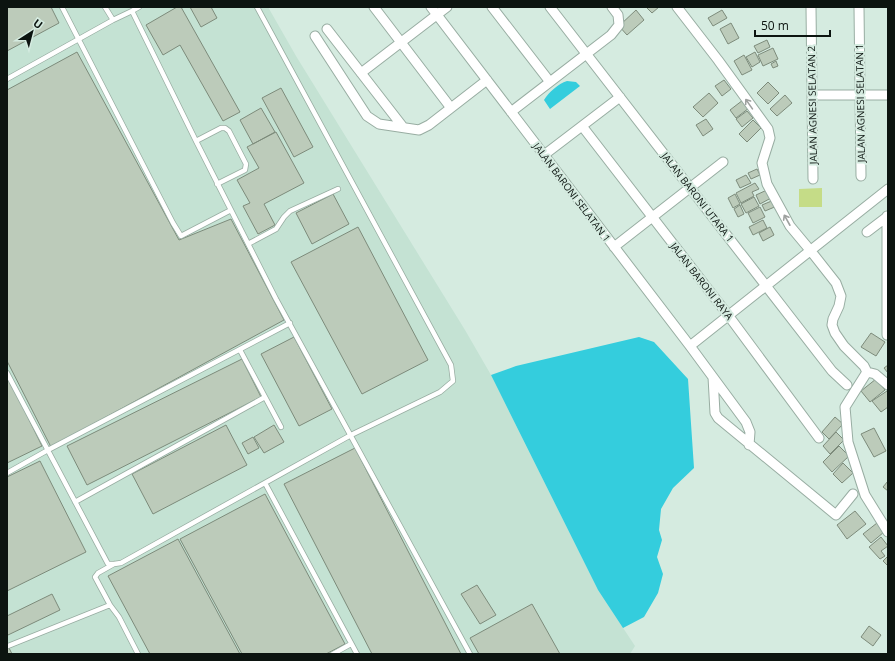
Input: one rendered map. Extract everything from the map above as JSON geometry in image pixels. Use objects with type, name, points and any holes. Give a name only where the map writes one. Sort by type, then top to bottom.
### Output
[{"type":"street","points":[[374,7],[451,108]]},
{"type":"street","name":"JALAN BARONI SELATAN 1","points":[[431,7],[690,346],[746,422],[750,432],[749,445]]},
{"type":"street","points":[[361,73],[447,7]]},
{"type":"street","points":[[492,7],[550,82]]},
{"type":"street","name":"JALAN BARONI UTARA 1","points":[[550,7],[832,371],[847,386]]},
{"type":"street","points":[[511,112],[611,34],[619,25],[618,15],[612,7]]},
{"type":"street","points":[[677,7],[768,129],[770,138],[762,163],[767,184],[790,226],[836,284],[841,296],[832,325],[835,333],[844,346],[864,366],[867,372],[875,374],[888,385]]},
{"type":"street","name":"JALAN AGNESI SELATAN 2","points":[[811,7],[813,179]]},
{"type":"street","name":"JALAN AGNESI SELATAN 1","points":[[859,7],[861,176]]},
{"type":"street","points":[[327,29],[403,127]]},
{"type":"street","points":[[315,36],[367,116],[379,124],[419,130],[429,125],[487,80]]},
{"type":"street","points":[[812,95],[888,95]]},
{"type":"street","points":[[544,155],[620,97]]},
{"type":"street","name":"JALAN BARONI RAYA","points":[[582,126],[728,315],[819,438]]},
{"type":"street","points":[[614,247],[723,162]]},
{"type":"street","points":[[690,346],[888,190]]},
{"type":"street","points":[[867,232],[888,216]]},
{"type":"street","points":[[887,335],[888,216]]},
{"type":"street","points":[[867,372],[844,407],[848,442],[865,495],[888,532]]},
{"type":"street","points":[[713,377],[715,413],[718,418],[749,445],[836,515],[853,494]]},
{"type":"lane","points":[[105,7],[113,20]]},
{"type":"lane","points":[[7,79],[139,7]]},
{"type":"lane","points":[[138,654],[119,617],[110,605],[95,577],[98,573],[114,564],[121,562],[352,435],[440,392],[453,381],[451,365],[257,7]]},
{"type":"lane","points":[[64,8],[78,39],[182,237],[231,210]]},
{"type":"lane","points":[[132,10],[248,244],[470,654]]},
{"type":"lane","points":[[196,141],[221,128],[225,128],[229,131],[246,164],[245,170],[217,184]]},
{"type":"lane","points":[[248,244],[276,229],[290,211],[338,189]]},
{"type":"lane","points":[[7,473],[290,323]]},
{"type":"lane","points":[[240,350],[281,426]]},
{"type":"lane","points":[[7,373],[108,564],[114,564]]},
{"type":"lane","points":[[75,502],[265,397]]},
{"type":"lane","points":[[265,482],[357,654]]},
{"type":"lane","points":[[8,646],[110,605]]},
{"type":"lane","points":[[333,654],[351,644]]},
{"type":"shaded area","points":[[7,7],[268,7],[296,56],[465,330],[491,375],[598,590],[635,646],[630,654],[7,654]]},
{"type":"green space","points":[[822,188],[822,207],[799,207],[799,189]]},
{"type":"water","points":[[567,81],[576,82],[580,86],[550,109],[544,100],[548,94],[560,84]]},
{"type":"water","points":[[639,337],[654,342],[688,379],[694,468],[673,488],[661,509],[659,530],[662,540],[657,557],[663,574],[658,593],[644,617],[623,628],[598,590],[491,375],[516,366]]},
{"type":"building","points":[[7,7],[51,7],[59,23],[7,51]]},
{"type":"building","points":[[177,7],[181,7],[240,112],[223,121],[180,45],[163,55],[146,25]]},
{"type":"building","points":[[190,7],[211,7],[217,18],[201,27]]},
{"type":"building","points":[[646,7],[659,7],[652,13]]},
{"type":"building","points":[[636,10],[644,20],[627,35],[619,26]]},
{"type":"building","points":[[722,10],[727,18],[713,26],[708,18]]},
{"type":"building","points":[[731,23],[739,38],[728,44],[720,29]]},
{"type":"building","points":[[767,40],[770,47],[758,53],[754,46]]},
{"type":"building","points":[[773,48],[778,59],[763,66],[758,55]]},
{"type":"building","points":[[77,52],[179,240],[231,219],[284,320],[51,447],[7,361],[7,90]]},
{"type":"building","points":[[755,52],[760,62],[752,67],[746,57]]},
{"type":"building","points":[[744,55],[752,70],[742,75],[734,61]]},
{"type":"building","points":[[776,61],[778,66],[773,68],[771,64]]},
{"type":"building","points":[[724,80],[731,89],[722,96],[715,86]]},
{"type":"building","points":[[768,82],[779,93],[768,104],[757,93]]},
{"type":"building","points":[[281,88],[313,147],[294,157],[262,98]]},
{"type":"building","points":[[709,93],[718,103],[703,117],[693,107]]},
{"type":"building","points":[[785,95],[792,103],[777,116],[770,109]]},
{"type":"building","points":[[743,100],[749,108],[736,118],[730,110]]},
{"type":"building","points":[[261,108],[275,132],[253,144],[240,120]]},
{"type":"building","points":[[747,111],[753,118],[742,127],[736,119]]},
{"type":"building","points":[[706,119],[713,129],[703,136],[696,125]]},
{"type":"building","points":[[753,120],[761,128],[747,142],[739,134]]},
{"type":"building","points":[[276,132],[304,183],[264,204],[275,225],[258,234],[243,206],[250,203],[237,180],[259,168],[247,147]]},
{"type":"building","points":[[757,169],[760,175],[751,179],[748,173]]},
{"type":"building","points":[[746,175],[751,183],[740,188],[736,180]]},
{"type":"building","points":[[755,183],[759,189],[752,192],[754,196],[741,203],[736,193]]},
{"type":"building","points":[[767,190],[771,198],[760,204],[756,195]]},
{"type":"building","points":[[333,194],[349,224],[312,244],[296,213]]},
{"type":"building","points":[[735,194],[740,204],[733,208],[728,198]]},
{"type":"building","points":[[754,197],[759,206],[746,213],[741,204]]},
{"type":"building","points":[[774,200],[777,206],[765,211],[762,205]]},
{"type":"building","points":[[740,205],[744,214],[738,217],[734,209]]},
{"type":"building","points":[[760,207],[765,217],[753,223],[748,213]]},
{"type":"building","points":[[763,220],[767,228],[753,235],[749,227]]},
{"type":"building","points":[[358,227],[428,360],[362,394],[291,262]]},
{"type":"building","points":[[770,227],[774,235],[763,241],[759,233]]},
{"type":"building","points":[[871,333],[885,342],[876,356],[861,347]]},
{"type":"building","points":[[294,337],[332,409],[299,426],[261,354]]},
{"type":"building","points":[[242,359],[261,397],[87,485],[67,446]]},
{"type":"building","points":[[888,365],[888,373],[884,368]]},
{"type":"building","points":[[7,375],[42,446],[7,463]]},
{"type":"building","points":[[876,379],[885,390],[870,402],[861,391]]},
{"type":"building","points":[[887,391],[888,407],[881,412],[872,401]]},
{"type":"building","points":[[835,417],[843,424],[829,439],[822,432]]},
{"type":"building","points":[[226,425],[247,465],[153,514],[132,474]]},
{"type":"building","points":[[274,425],[284,442],[264,453],[254,437]]},
{"type":"building","points":[[874,428],[886,451],[874,457],[861,434]]},
{"type":"building","points":[[836,432],[844,440],[830,454],[823,446]]},
{"type":"building","points":[[253,437],[259,448],[248,454],[242,443]]},
{"type":"building","points":[[839,446],[849,456],[832,472],[823,462]]},
{"type":"building","points":[[355,448],[461,654],[372,654],[284,484]]},
{"type":"building","points":[[40,461],[86,552],[7,591],[7,477]]},
{"type":"building","points":[[843,463],[853,473],[842,483],[833,474]]},
{"type":"building","points":[[888,481],[888,491],[883,487]]},
{"type":"building","points":[[265,494],[345,644],[326,654],[242,654],[180,539]]},
{"type":"building","points":[[855,511],[866,524],[847,539],[837,525]]},
{"type":"building","points":[[877,523],[884,532],[871,543],[863,534]]},
{"type":"building","points":[[881,537],[888,546],[881,551],[885,556],[880,559],[869,547]]},
{"type":"building","points":[[178,539],[240,654],[150,654],[108,576]]},
{"type":"building","points":[[888,556],[888,566],[883,561]]},
{"type":"building","points":[[477,585],[496,615],[480,624],[461,594]]},
{"type":"building","points":[[52,594],[60,610],[8,635],[7,616]]},
{"type":"building","points":[[532,604],[560,654],[479,654],[470,638]]},
{"type":"building","points":[[869,626],[881,635],[873,646],[861,637]]},
{"type":"building","points":[[7,644],[12,654],[7,654]]}]
